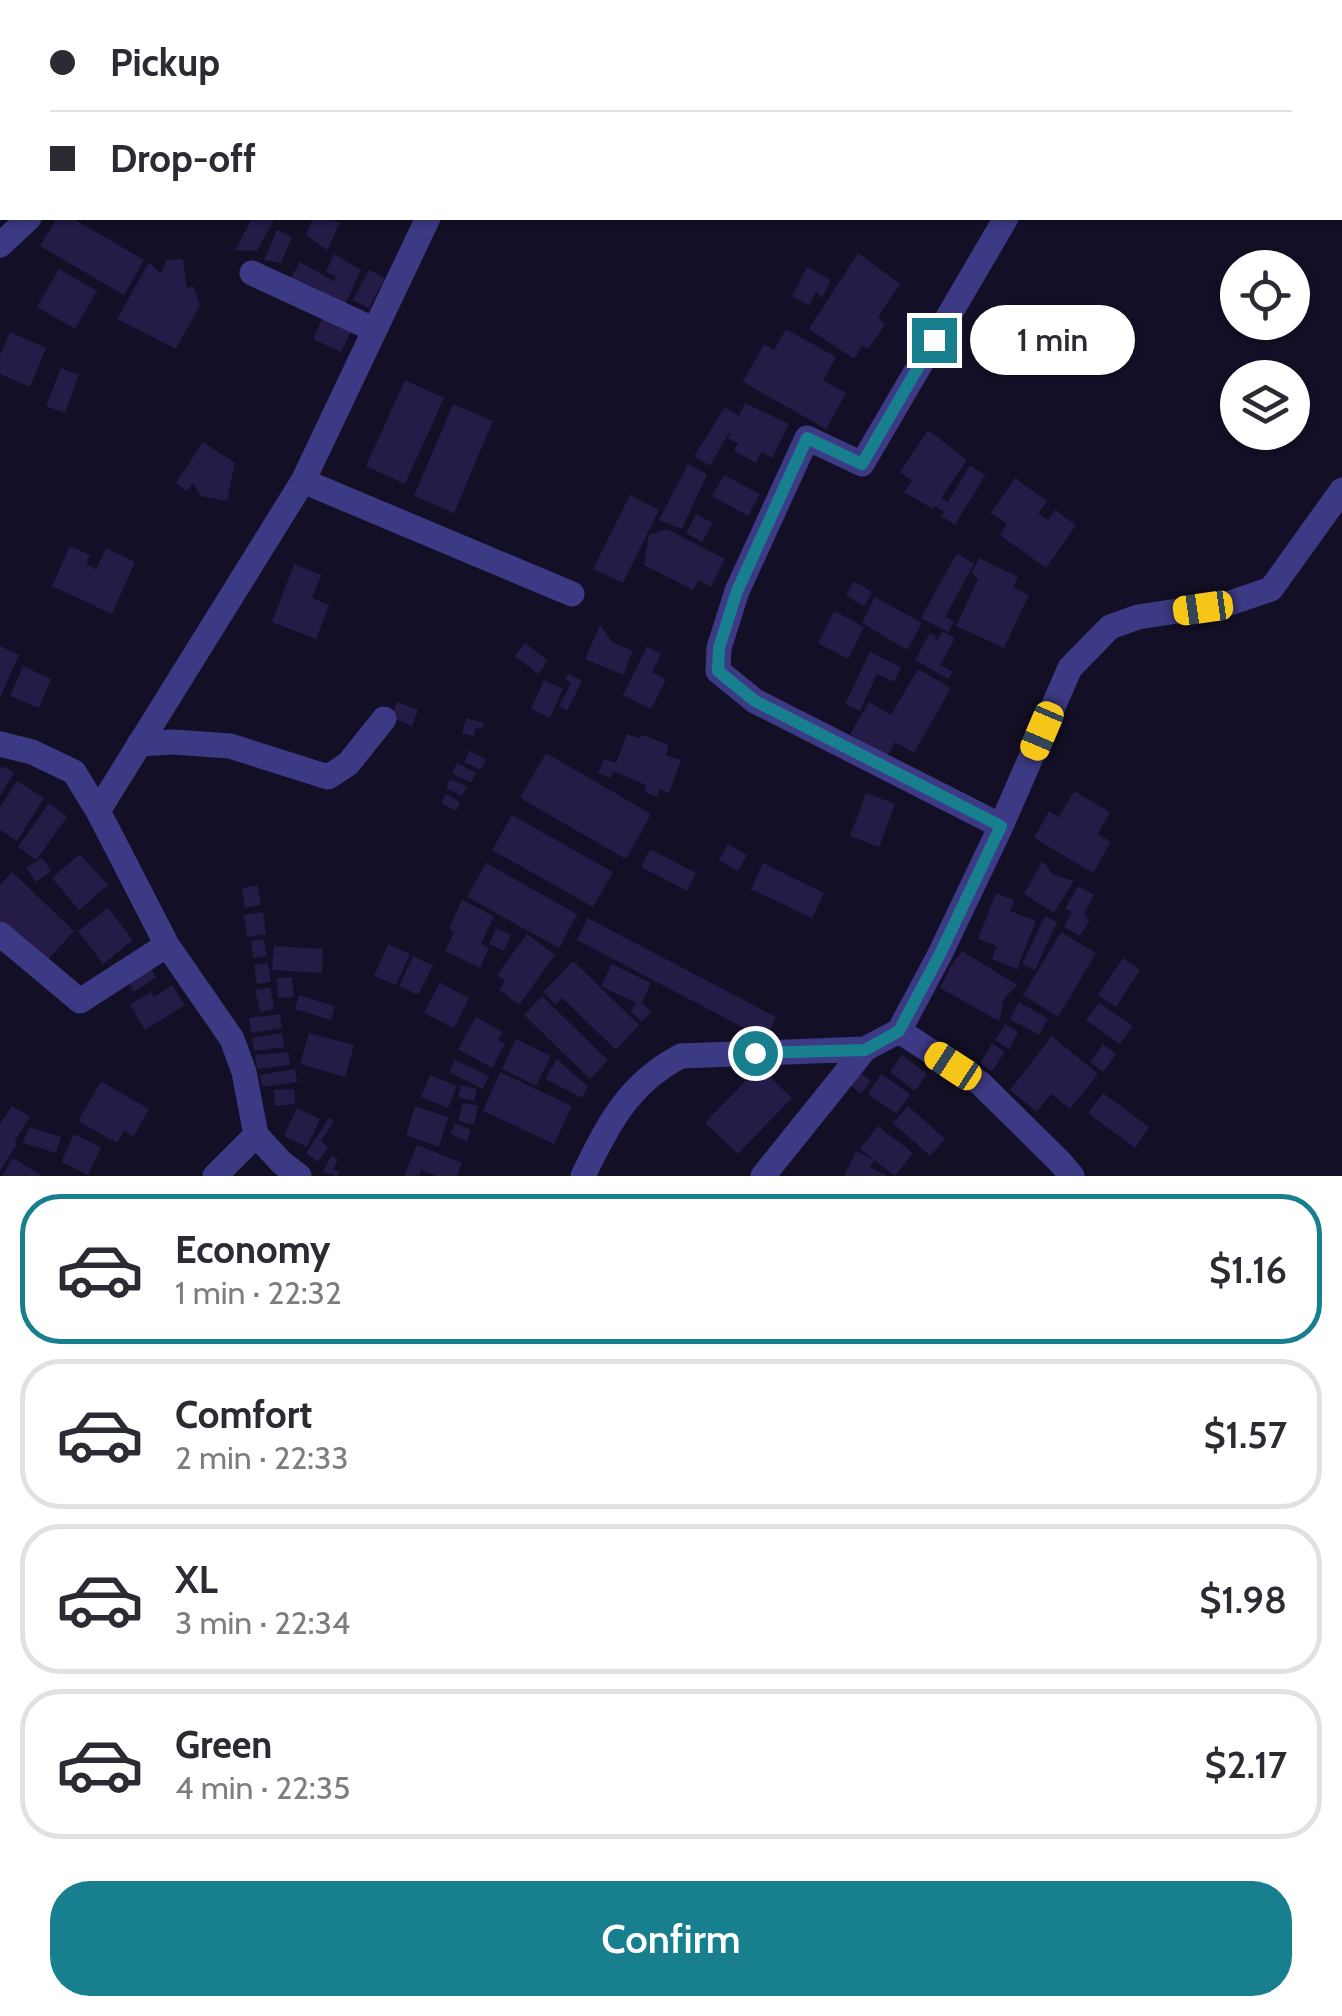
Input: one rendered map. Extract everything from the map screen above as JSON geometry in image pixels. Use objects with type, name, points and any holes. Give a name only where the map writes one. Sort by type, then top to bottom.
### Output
[{"type":"street","points":[[0,245],[27,220]]},
{"type":"street","points":[[98,811],[303,481],[427,220]]},
{"type":"street","points":[[1001,826],[755,701],[718,671],[719,648],[737,591],[807,438],[862,464],[1005,220]]},
{"type":"street","points":[[252,273],[374,329]]},
{"type":"street","points":[[303,481],[572,594]]},
{"type":"street","points":[[763,1176],[865,1050],[899,1031],[1001,826],[1070,668],[1110,627],[1138,617],[1230,604],[1271,589],[1342,490]]},
{"type":"street","points":[[139,744],[230,746],[328,777],[348,764],[384,719]]},
{"type":"street","points":[[0,744],[32,752],[74,772],[168,945],[232,1039],[244,1072],[256,1135],[299,1176]]},
{"type":"street","points":[[0,934],[80,1001],[168,945]]},
{"type":"street","points":[[899,1031],[980,1083],[1072,1176]]},
{"type":"street","points":[[583,1176],[633,1089],[658,1068],[682,1056],[865,1050]]},
{"type":"street","points":[[215,1176],[256,1135]]},
{"type":"building","points":[[56,220],[75,220],[144,260],[124,295],[40,246]]},
{"type":"building","points":[[251,220],[274,220],[257,251],[235,250]]},
{"type":"building","points":[[312,220],[340,223],[327,250],[306,235]]},
{"type":"building","points":[[277,230],[292,237],[281,263],[264,260]]},
{"type":"building","points":[[858,253],[900,284],[878,317],[885,325],[868,349],[862,346],[854,359],[809,329]]},
{"type":"building","points":[[334,254],[361,270],[343,309],[288,283],[300,262],[334,281],[336,276],[326,272]]},
{"type":"building","points":[[183,259],[187,288],[193,286],[200,305],[176,349],[117,319],[149,262],[161,274],[166,260]]},
{"type":"building","points":[[807,267],[831,280],[822,298],[816,291],[809,305],[792,296]]},
{"type":"building","points":[[59,269],[97,291],[75,329],[37,307]]},
{"type":"building","points":[[369,270],[385,278],[369,308],[353,300]]},
{"type":"building","points":[[324,315],[352,329],[341,352],[313,339]]},
{"type":"building","points":[[786,329],[836,357],[823,380],[846,393],[826,429],[743,382],[764,344],[774,350]]},
{"type":"building","points":[[10,332],[46,348],[30,387],[0,374],[0,355]]},
{"type":"building","points":[[61,368],[79,375],[65,413],[46,406]]},
{"type":"building","points":[[405,380],[444,398],[405,484],[366,466]]},
{"type":"building","points":[[745,403],[789,424],[772,458],[761,452],[756,463],[734,451],[738,443],[728,438],[733,426],[710,466],[694,456],[725,407],[739,416]]},
{"type":"building","points":[[453,404],[493,421],[454,513],[414,496]]},
{"type":"building","points":[[928,430],[967,460],[941,498],[948,502],[970,465],[985,475],[955,525],[941,516],[944,512],[935,506],[933,509],[904,492],[912,481],[900,472]]},
{"type":"building","points":[[203,442],[235,463],[227,501],[201,496],[193,483],[187,491],[176,483]]},
{"type":"building","points":[[688,464],[707,474],[682,529],[659,520]]},
{"type":"building","points":[[724,475],[760,494],[748,516],[712,496]]},
{"type":"building","points":[[1015,478],[1047,501],[1038,513],[1048,520],[1055,510],[1076,525],[1046,568],[1000,535],[1007,524],[991,513]]},
{"type":"building","points":[[630,495],[659,510],[623,583],[593,569]]},
{"type":"building","points":[[696,514],[713,523],[702,542],[686,533]]},
{"type":"building","points":[[667,529],[725,559],[711,587],[698,580],[693,590],[644,565],[649,535]]},
{"type":"building","points":[[70,546],[90,555],[86,564],[96,569],[106,548],[135,562],[112,614],[52,586]]},
{"type":"building","points":[[957,553],[974,564],[945,617],[954,622],[948,632],[921,618]]},
{"type":"building","points":[[979,558],[1018,577],[1013,587],[1029,595],[1004,648],[956,626],[978,579],[972,573]]},
{"type":"building","points":[[294,564],[321,575],[312,598],[329,605],[316,639],[272,622]]},
{"type":"building","points":[[854,581],[872,592],[864,606],[846,595]]},
{"type":"building","points":[[875,597],[922,623],[907,650],[862,623]]},
{"type":"building","points":[[834,611],[864,627],[848,659],[818,643]]},
{"type":"building","points":[[600,625],[612,642],[633,651],[623,675],[585,659]]},
{"type":"building","points":[[942,631],[955,638],[940,665],[953,672],[948,679],[915,660],[930,633],[937,640]]},
{"type":"building","points":[[525,643],[548,661],[538,674],[515,656]]},
{"type":"building","points":[[0,646],[19,655],[0,698]]},
{"type":"building","points":[[647,647],[661,654],[652,672],[666,679],[651,709],[623,695]]},
{"type":"building","points":[[870,652],[901,667],[894,682],[877,674],[860,711],[845,704]]},
{"type":"building","points":[[23,666],[51,679],[39,708],[10,696]]},
{"type":"building","points":[[918,669],[951,688],[914,753],[895,742],[887,756],[850,734],[869,702],[891,715]]},
{"type":"building","points":[[568,673],[582,681],[567,711],[559,706],[571,683],[565,680]]},
{"type":"building","points":[[544,680],[563,689],[550,718],[531,709]]},
{"type":"building","points":[[397,702],[418,710],[412,726],[391,717]]},
{"type":"building","points":[[466,718],[484,723],[482,729],[476,728],[474,736],[462,733]]},
{"type":"building","points":[[627,734],[639,738],[643,735],[669,745],[666,755],[681,760],[669,793],[660,789],[657,797],[644,792],[646,785],[613,771],[610,778],[598,773],[604,759],[616,763]]},
{"type":"building","points":[[469,751],[486,759],[481,770],[464,762]]},
{"type":"building","points":[[546,753],[651,814],[626,859],[520,798]]},
{"type":"building","points":[[457,763],[476,773],[471,783],[452,773]]},
{"type":"building","points":[[2,766],[14,773],[0,796],[0,769]]},
{"type":"building","points":[[450,779],[467,787],[462,796],[446,788]]},
{"type":"building","points":[[17,781],[44,798],[17,841],[0,830],[0,807]]},
{"type":"building","points":[[1074,791],[1110,812],[1098,834],[1111,842],[1093,873],[1034,838],[1049,811],[1059,817]]},
{"type":"building","points":[[866,793],[895,804],[879,847],[850,836]]},
{"type":"building","points":[[446,794],[460,802],[456,811],[441,803]]},
{"type":"building","points":[[49,803],[67,817],[36,860],[18,847]]},
{"type":"building","points":[[512,815],[613,872],[593,907],[492,850]]},
{"type":"building","points":[[728,844],[747,855],[738,871],[719,860]]},
{"type":"building","points":[[650,849],[696,873],[687,891],[641,867]]},
{"type":"building","points":[[80,854],[108,885],[79,910],[52,878]]},
{"type":"building","points":[[42,858],[51,871],[36,882],[26,868]]},
{"type":"building","points":[[1042,861],[1054,875],[1074,881],[1054,913],[1024,894]]},
{"type":"building","points":[[486,863],[577,914],[559,948],[467,897]]},
{"type":"building","points":[[763,863],[824,893],[812,918],[751,889]]},
{"type":"building","points":[[12,872],[74,931],[42,966],[0,926],[0,885]]},
{"type":"building","points":[[258,885],[261,905],[245,908],[242,888]]},
{"type":"building","points":[[1078,886],[1094,895],[1084,913],[1089,921],[1080,936],[1064,927],[1072,912],[1065,909]]},
{"type":"building","points":[[996,893],[1014,900],[1010,911],[1036,921],[1017,969],[992,959],[997,946],[978,939]]},
{"type":"building","points":[[462,900],[494,916],[481,944],[489,948],[480,968],[445,951],[454,933],[449,928]]},
{"type":"building","points":[[108,908],[133,940],[103,964],[78,931]]},
{"type":"building","points":[[263,912],[266,934],[247,937],[244,915]]},
{"type":"building","points":[[1045,916],[1057,922],[1035,970],[1022,964]]},
{"type":"building","points":[[588,918],[776,1017],[765,1039],[577,940]]},
{"type":"building","points":[[496,928],[511,935],[504,951],[489,944]]},
{"type":"building","points":[[1061,932],[1096,953],[1058,1017],[1023,995]]},
{"type":"building","points":[[527,934],[555,955],[519,1005],[499,990],[505,981],[497,975]]},
{"type":"building","points":[[264,939],[267,956],[253,958],[251,941]]},
{"type":"building","points":[[388,944],[410,954],[396,985],[374,976]]},
{"type":"building","points":[[274,946],[323,949],[322,973],[272,970]]},
{"type":"building","points":[[962,951],[1017,985],[1004,999],[999,1021],[940,988]]},
{"type":"building","points":[[413,956],[433,965],[418,995],[399,986]]},
{"type":"building","points":[[1123,958],[1140,970],[1116,1007],[1098,995]]},
{"type":"building","points":[[573,961],[639,1025],[616,1050],[562,998],[556,1005],[543,992]]},
{"type":"building","points":[[147,962],[156,977],[134,992],[124,976]]},
{"type":"building","points":[[268,963],[271,982],[257,984],[254,965]]},
{"type":"building","points":[[612,964],[651,983],[642,1003],[651,1011],[642,1022],[631,1012],[636,1003],[601,986]]},
{"type":"building","points":[[292,977],[294,997],[278,998],[277,978]]},
{"type":"building","points":[[440,983],[469,998],[454,1028],[424,1013]]},
{"type":"building","points":[[172,985],[185,1005],[145,1030],[130,1005],[151,992],[154,997]]},
{"type":"building","points":[[270,987],[274,1009],[260,1012],[255,990]]},
{"type":"building","points":[[299,995],[335,1006],[331,1020],[295,1009]]},
{"type":"building","points":[[542,996],[608,1060],[590,1079],[524,1015]]},
{"type":"building","points":[[1019,1002],[1048,1019],[1039,1035],[1010,1019]]},
{"type":"building","points":[[1099,1003],[1133,1026],[1120,1044],[1086,1020]]},
{"type":"building","points":[[280,1014],[282,1028],[251,1033],[249,1018]]},
{"type":"building","points":[[476,1017],[503,1032],[498,1040],[505,1044],[492,1068],[458,1049]]},
{"type":"building","points":[[1005,1024],[1018,1032],[1009,1049],[995,1040]]},
{"type":"building","points":[[282,1033],[284,1047],[254,1051],[252,1038]]},
{"type":"building","points":[[309,1033],[354,1045],[345,1077],[300,1064]]},
{"type":"building","points":[[1052,1036],[1098,1074],[1070,1109],[1051,1094],[1037,1112],[1010,1090]]},
{"type":"building","points":[[516,1039],[551,1056],[536,1086],[502,1069]]},
{"type":"building","points":[[992,1043],[1005,1052],[992,1071],[980,1063]]},
{"type":"building","points":[[1103,1044],[1116,1054],[1103,1072],[1090,1062]]},
{"type":"building","points":[[288,1052],[290,1065],[257,1069],[255,1055]]},
{"type":"building","points":[[902,1055],[927,1074],[915,1091],[890,1072]]},
{"type":"building","points":[[557,1059],[588,1087],[582,1098],[545,1079]]},
{"type":"building","points":[[455,1060],[489,1076],[483,1089],[449,1072]]},
{"type":"building","points":[[759,1067],[792,1098],[738,1154],[705,1123]]},
{"type":"building","points":[[295,1069],[297,1082],[262,1087],[260,1075]]},
{"type":"building","points":[[500,1072],[572,1106],[554,1144],[483,1111]]},
{"type":"building","points":[[860,1073],[871,1081],[861,1094],[850,1085]]},
{"type":"building","points":[[881,1074],[910,1094],[897,1114],[868,1094]]},
{"type":"building","points":[[430,1075],[457,1086],[448,1108],[421,1097]]},
{"type":"building","points":[[101,1081],[149,1109],[134,1136],[124,1131],[117,1143],[78,1121]]},
{"type":"building","points":[[461,1085],[477,1089],[474,1101],[458,1097]]},
{"type":"building","points":[[294,1089],[295,1104],[275,1106],[274,1090]]},
{"type":"building","points":[[1103,1093],[1149,1127],[1135,1148],[1088,1113]]},
{"type":"building","points":[[463,1103],[478,1106],[474,1125],[458,1121]]},
{"type":"building","points":[[12,1106],[30,1117],[0,1171],[0,1124]]},
{"type":"building","points":[[415,1106],[448,1117],[439,1147],[406,1135]]},
{"type":"building","points":[[908,1106],[945,1139],[930,1156],[893,1123]]},
{"type":"building","points":[[297,1108],[320,1119],[307,1147],[284,1136]]},
{"type":"building","points":[[329,1118],[334,1121],[321,1141],[328,1147],[318,1162],[306,1153]]},
{"type":"building","points":[[455,1123],[471,1130],[467,1141],[451,1134]]},
{"type":"building","points":[[878,1126],[913,1153],[895,1176],[860,1149]]},
{"type":"building","points":[[29,1127],[61,1137],[56,1153],[23,1143]]},
{"type":"building","points":[[74,1134],[101,1147],[88,1175],[61,1162]]},
{"type":"building","points":[[417,1145],[462,1163],[457,1176],[436,1176],[421,1170],[419,1176],[404,1176]]},
{"type":"building","points":[[856,1151],[874,1160],[870,1167],[887,1176],[844,1176]]},
{"type":"building","points":[[331,1155],[338,1159],[333,1169],[339,1172],[337,1176],[323,1172]]},
{"type":"building","points":[[13,1158],[42,1176],[2,1176]]},
{"type":"route","points":[[755,1053],[865,1050],[899,1031],[1001,826],[755,701],[718,671],[719,648],[737,591],[807,438],[862,464],[934,340]]}]
